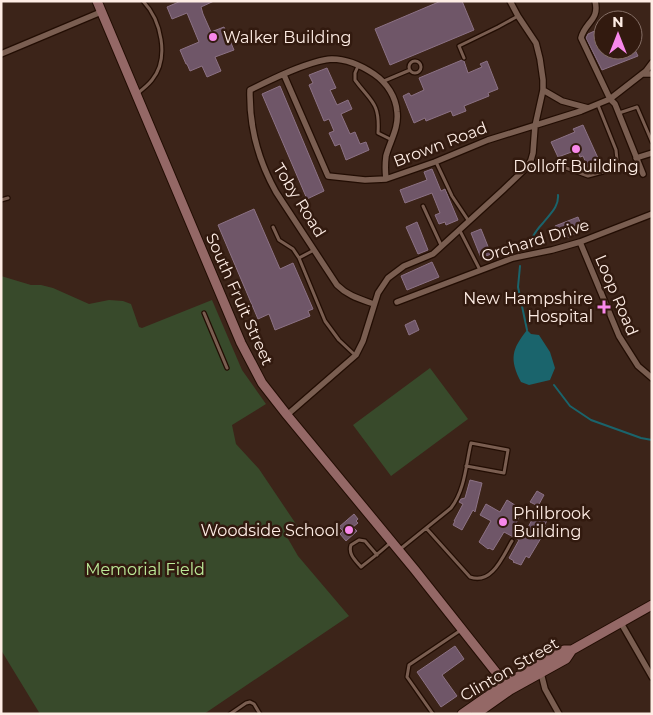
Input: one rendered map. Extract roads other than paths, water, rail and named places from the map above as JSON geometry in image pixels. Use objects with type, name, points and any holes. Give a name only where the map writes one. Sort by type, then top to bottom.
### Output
[{"type":"street","name":"South Fruit Street","points":[[97,1],[241,343],[262,383],[508,687]]},
{"type":"street","points":[[286,415],[356,355],[363,341],[374,304],[383,285],[392,274],[404,266],[433,254],[526,167],[533,153],[535,126],[544,90],[536,44],[510,1]]},
{"type":"street","points":[[595,1],[596,11],[594,18],[583,30],[581,38],[610,99],[615,104],[643,174]]},
{"type":"street","points":[[1,54],[101,12]]},
{"type":"street","name":"Toby Road","points":[[374,304],[344,292],[337,285],[267,176],[257,150],[251,122],[250,90],[323,60],[340,60],[358,65],[370,72],[383,82],[392,95],[397,111],[398,119],[386,156],[386,179]]},
{"type":"street","name":"Brown Road","points":[[284,75],[328,176],[365,180],[386,179],[488,140],[588,108],[610,99],[642,74],[652,63]]},
{"type":"street","points":[[642,74],[652,74]]},
{"type":"street","points":[[544,90],[558,99],[588,108]]},
{"type":"street","points":[[636,158],[652,153]]},
{"type":"street","name":"Orchard Drive","points":[[397,302],[513,258],[580,242],[652,214]]},
{"type":"street","name":"Loop Road","points":[[580,242],[619,336],[638,366],[652,378]]},
{"type":"street","name":"Clinton Street","points":[[462,714],[508,687],[564,650],[572,650],[652,605]]},
{"type":"street","points":[[621,624],[652,677]]},
{"type":"street","name":"Clinton Street","points":[[476,714],[508,687],[541,673],[566,659],[572,650]]},
{"type":"street","points":[[541,673],[545,690],[558,712]]},
{"type":"lane","points":[[136,96],[153,79],[161,63],[159,28],[152,12],[142,1]]},
{"type":"lane","points":[[464,58],[459,46],[518,16]]},
{"type":"lane","points":[[358,65],[354,73],[354,80],[372,101],[377,110],[379,120],[378,133],[392,140]]},
{"type":"lane","points":[[383,82],[410,70]]},
{"type":"lane","points":[[526,167],[537,169],[566,168],[588,176],[603,172],[614,165],[617,160],[616,150],[597,104]]},
{"type":"lane","points":[[619,114],[637,107],[652,142]]},
{"type":"lane","points":[[436,161],[452,196],[468,220]]},
{"type":"lane","points":[[1,200],[8,198]]},
{"type":"lane","points":[[423,206],[442,246]]},
{"type":"lane","points":[[273,227],[279,240],[294,249],[325,321],[339,340],[356,355]]},
{"type":"lane","points":[[459,229],[480,270]]},
{"type":"lane","points":[[298,258],[314,250]]},
{"type":"lane","points":[[204,314],[228,368]]},
{"type":"lane","points":[[398,550],[451,508],[456,501],[462,486],[466,466],[471,443],[508,450],[504,473],[466,466]]},
{"type":"lane","points":[[426,528],[470,577],[476,579],[486,576],[495,569],[512,541]]},
{"type":"lane","points":[[377,555],[366,541],[359,540],[351,544],[350,553],[361,567],[377,555],[392,542]]},
{"type":"lane","points":[[433,714],[407,677],[410,665],[462,630]]},
{"type":"lane","points":[[230,714],[250,702],[254,704],[260,714]]},
{"type":"water","points":[[527,330],[531,334],[539,335],[550,352],[555,368],[550,380],[529,385],[521,382],[514,360],[515,349]]},
{"type":"waterway","points":[[527,247],[536,232],[556,207],[558,195]]},
{"type":"waterway","points":[[520,266],[518,287],[527,330]]},
{"type":"waterway","points":[[554,385],[570,406],[591,420],[641,438],[652,440]]},
{"type":"place","name":"Walker Building","points":[[213,37]]},
{"type":"place","name":"Dolloff Building","points":[[576,149]]},
{"type":"place","name":"New Hampshire Hospital","points":[[604,307]]},
{"type":"place","name":"Philbrook Building","points":[[503,522]]},
{"type":"place","name":"Woodside School","points":[[349,530]]},
{"type":"park label","name":"Memorial Field","points":[[145,569]]}]
